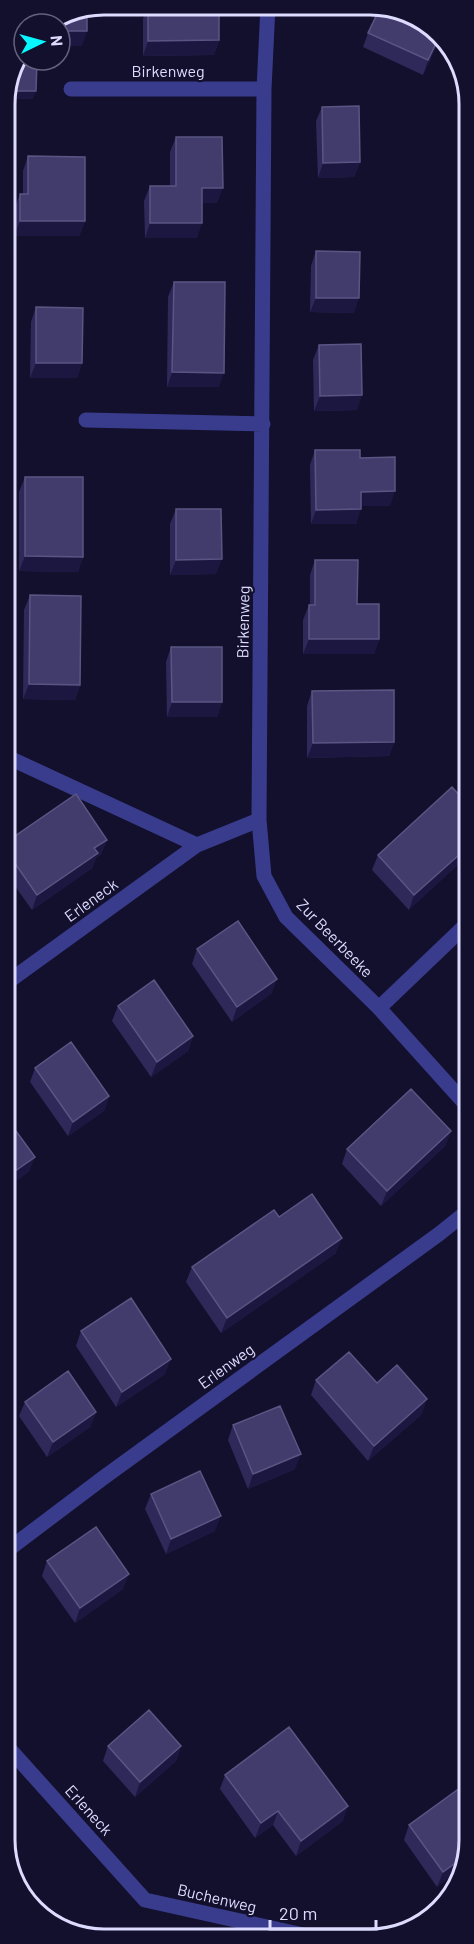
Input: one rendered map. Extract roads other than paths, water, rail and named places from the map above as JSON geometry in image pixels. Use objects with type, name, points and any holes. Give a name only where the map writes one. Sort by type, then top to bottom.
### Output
[{"type":"street","name":"Birkenweg","points":[[259,820],[264,89],[268,15]]},
{"type":"street","name":"Birkenweg","points":[[71,89],[264,89]]},
{"type":"street","points":[[86,420],[263,424]]},
{"type":"street","points":[[15,761],[197,845],[259,820]]},
{"type":"street","name":"Zur Beerbeeke","points":[[259,820],[264,876],[286,917],[379,1008],[459,1097]]},
{"type":"street","name":"Erleneck","points":[[15,977],[197,845]]},
{"type":"street","points":[[379,1008],[459,932]]},
{"type":"street","name":"Erlenweg","points":[[15,1544],[84,1491],[459,1218]]},
{"type":"street","name":"Erleneck","points":[[15,1755],[145,1900]]},
{"type":"street","name":"Buchenweg","points":[[145,1900],[276,1929]]}]
